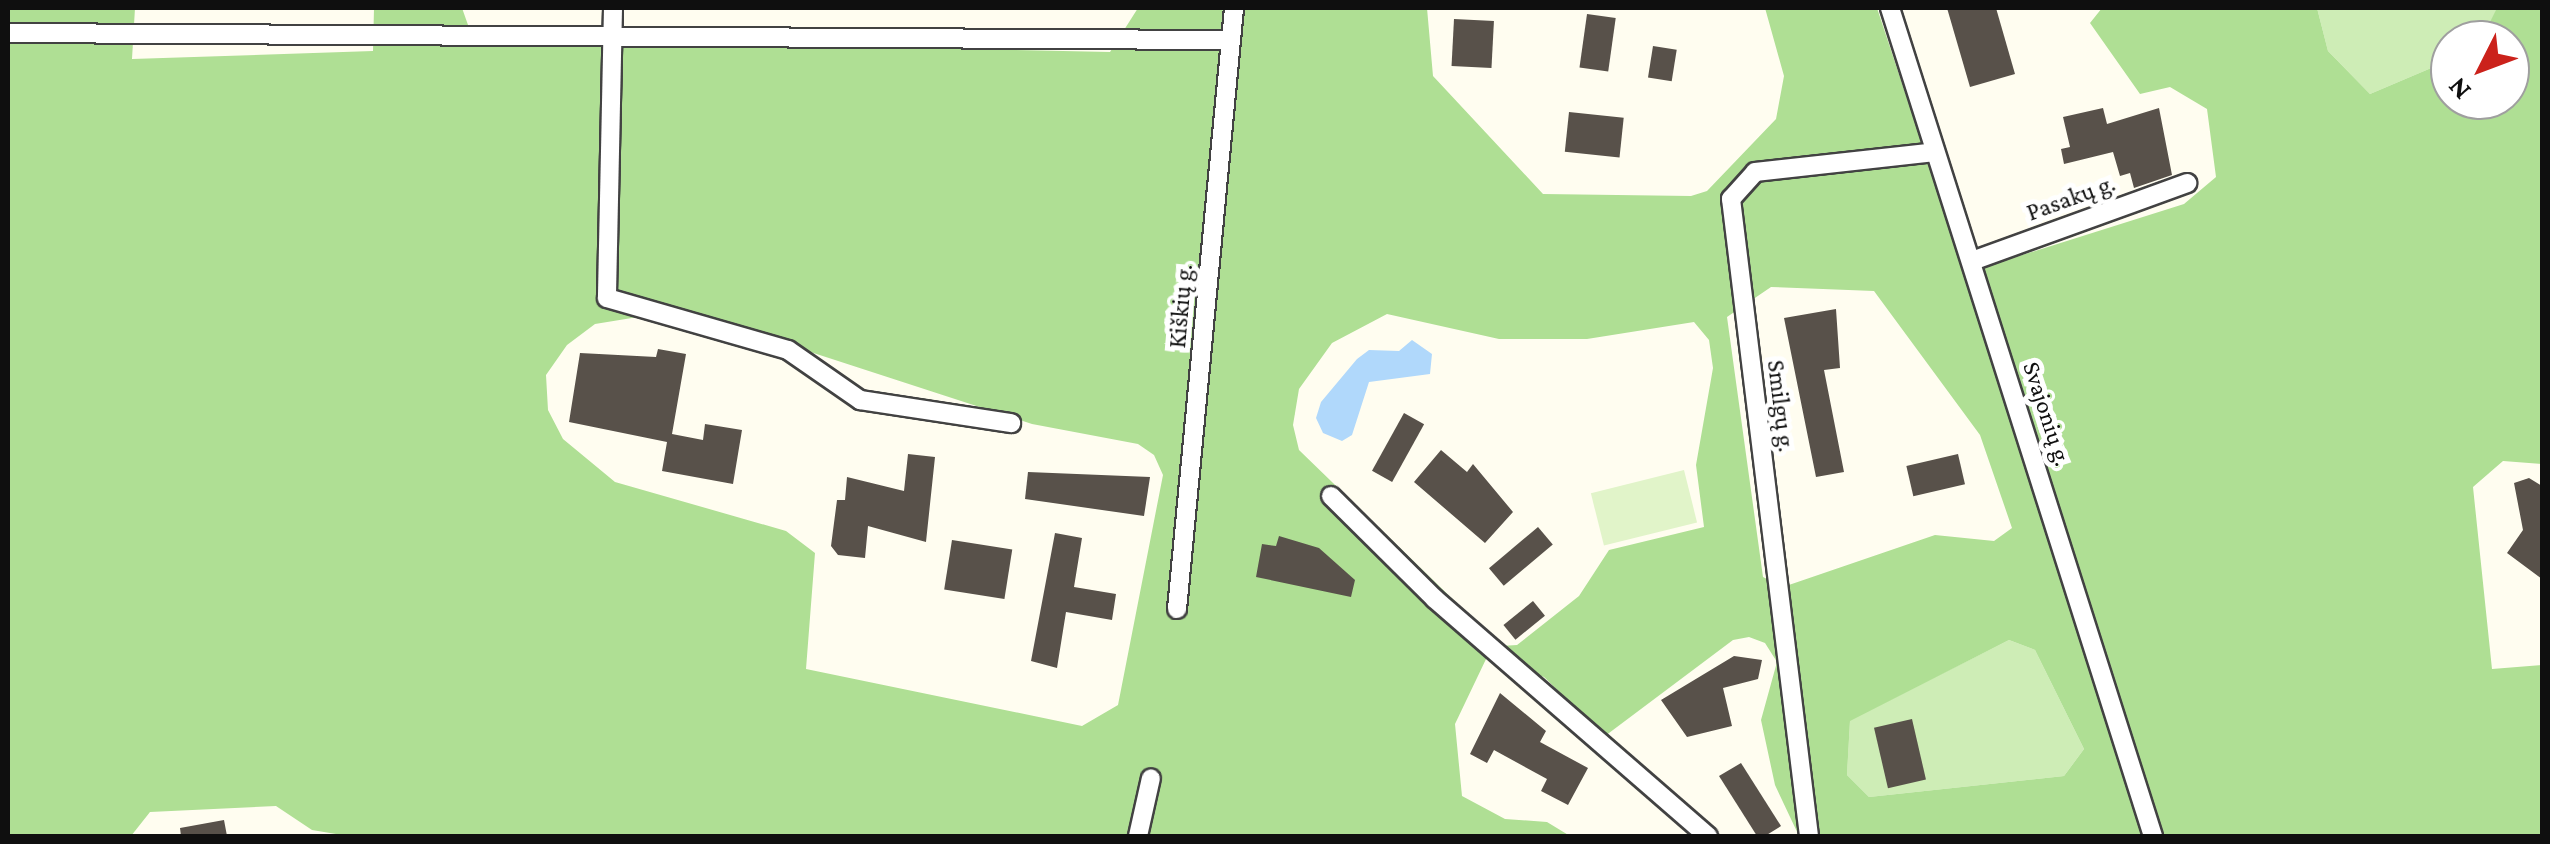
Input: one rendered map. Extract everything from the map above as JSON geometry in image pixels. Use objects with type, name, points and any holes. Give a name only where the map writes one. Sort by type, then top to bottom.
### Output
[{"type":"street","points":[[613,8],[608,298],[788,350],[860,400],[1011,423]]},
{"type":"street","name":"Kiškių g.","points":[[1177,609],[1234,8]]},
{"type":"street","name":"Svajonių g.","points":[[1890,8],[2153,836]]},
{"type":"street","points":[[8,33],[1228,40]]},
{"type":"street","name":"Smilgų g.","points":[[1809,836],[1730,199],[1756,172],[1934,152]]},
{"type":"street","name":"Pasakų g.","points":[[1972,261],[2187,183]]},
{"type":"street","points":[[1331,496],[1435,600],[1708,836]]},
{"type":"street","points":[[1138,836],[1151,778]]},
{"type":"green space","points":[[8,8],[135,8],[132,59],[373,51],[374,8],[462,8],[473,39],[1110,52],[1138,8],[1427,8],[1433,76],[1543,194],[1691,196],[1707,191],[1776,119],[1784,76],[1765,8],[1877,8],[1965,273],[2184,204],[2216,177],[2207,109],[2170,87],[2140,94],[2090,23],[2102,8],[2317,8],[2328,51],[2370,94],[2430,68],[2430,120],[2530,120],[2530,20],[2491,20],[2497,8],[2542,8],[2542,464],[2503,461],[2473,487],[2492,669],[2542,665],[2542,836],[1799,836],[1775,785],[1761,720],[1777,662],[1765,643],[1749,637],[1733,640],[1605,736],[1544,677],[1487,657],[1455,724],[1462,796],[1505,819],[1547,822],[1570,836],[348,836],[312,830],[276,806],[150,812],[131,836],[8,836]],"holes":[[[1771,287],[1874,291],[1980,435],[2012,528],[1994,541],[1935,535],[1783,587],[1763,577],[1727,317]],[[681,310],[1032,424],[1138,444],[1154,455],[1163,475],[1118,705],[1082,726],[806,669],[815,553],[786,531],[615,482],[563,439],[548,410],[546,375],[567,345],[595,324]],[[1387,314],[1499,339],[1587,339],[1694,322],[1709,340],[1713,368],[1696,465],[1704,527],[1609,550],[1579,596],[1517,645],[1501,646],[1299,450],[1293,425],[1299,389],[1332,343]],[[2009,640],[2035,650],[2084,749],[2064,776],[1869,797],[1847,775],[1850,721]]]},
{"type":"green space","points":[[2317,8],[2497,8],[2499,16],[2496,20],[2430,20],[2430,68],[2370,94],[2328,51]]},
{"type":"green space","points":[[1684,470],[1697,522],[1604,546],[1591,493]]},
{"type":"green space","points":[[2009,640],[2035,650],[2084,749],[2064,776],[1869,797],[1847,775],[1850,720]]},
{"type":"water","points":[[1412,340],[1432,354],[1430,374],[1369,382],[1352,435],[1342,441],[1323,433],[1316,418],[1321,402],[1357,359],[1369,350],[1399,351]]},
{"type":"building","points":[[1947,8],[1996,8],[2015,74],[1970,87]]},
{"type":"building","points":[[1587,14],[1616,18],[1608,72],[1579,67]]},
{"type":"building","points":[[1454,19],[1494,21],[1491,68],[1452,66]]},
{"type":"building","points":[[1653,46],[1677,50],[1672,81],[1648,78]]},
{"type":"building","points":[[2103,108],[2107,124],[2159,108],[2172,175],[2134,188],[2130,173],[2120,176],[2113,152],[2064,164],[2061,149],[2070,147],[2063,117]]},
{"type":"building","points":[[1569,112],[1624,118],[1620,158],[1565,152]]},
{"type":"building","points":[[1836,309],[1840,368],[1824,370],[1844,472],[1816,477],[1784,318]]},
{"type":"building","points":[[658,349],[686,354],[672,434],[703,440],[705,424],[742,430],[733,484],[662,471],[667,442],[569,422],[580,353],[656,357]]},
{"type":"building","points":[[1404,413],[1424,424],[1392,482],[1372,471]]},
{"type":"building","points":[[1441,450],[1467,472],[1473,464],[1513,512],[1485,543],[1414,482]]},
{"type":"building","points":[[908,454],[935,457],[926,542],[868,526],[865,558],[838,555],[831,546],[837,500],[845,500],[847,477],[904,491]]},
{"type":"building","points":[[1958,454],[1965,484],[1913,496],[1906,466]]},
{"type":"building","points":[[1028,472],[1150,477],[1144,516],[1025,499]]},
{"type":"building","points":[[2529,478],[2542,486],[2542,579],[2507,553],[2523,530],[2514,483]]},
{"type":"building","points":[[1538,527],[1553,545],[1504,586],[1489,568]]},
{"type":"building","points":[[1055,533],[1082,538],[1074,587],[1116,594],[1112,620],[1066,612],[1057,668],[1031,661]]},
{"type":"building","points":[[1279,536],[1319,548],[1355,580],[1351,597],[1256,577],[1262,544],[1276,546]]},
{"type":"building","points":[[952,540],[1012,550],[1004,599],[944,589]]},
{"type":"building","points":[[1533,601],[1545,616],[1515,640],[1503,625]]},
{"type":"building","points":[[1734,656],[1762,660],[1758,679],[1723,688],[1732,726],[1687,737],[1661,700]]},
{"type":"building","points":[[1500,693],[1546,731],[1540,742],[1588,768],[1568,805],[1541,791],[1547,779],[1494,750],[1487,763],[1470,754]]},
{"type":"building","points":[[1912,719],[1926,779],[1888,788],[1874,728]]},
{"type":"building","points":[[1741,763],[1781,826],[1765,836],[1757,836],[1719,776]]},
{"type":"building","points":[[224,820],[227,836],[181,836],[180,828]]}]
